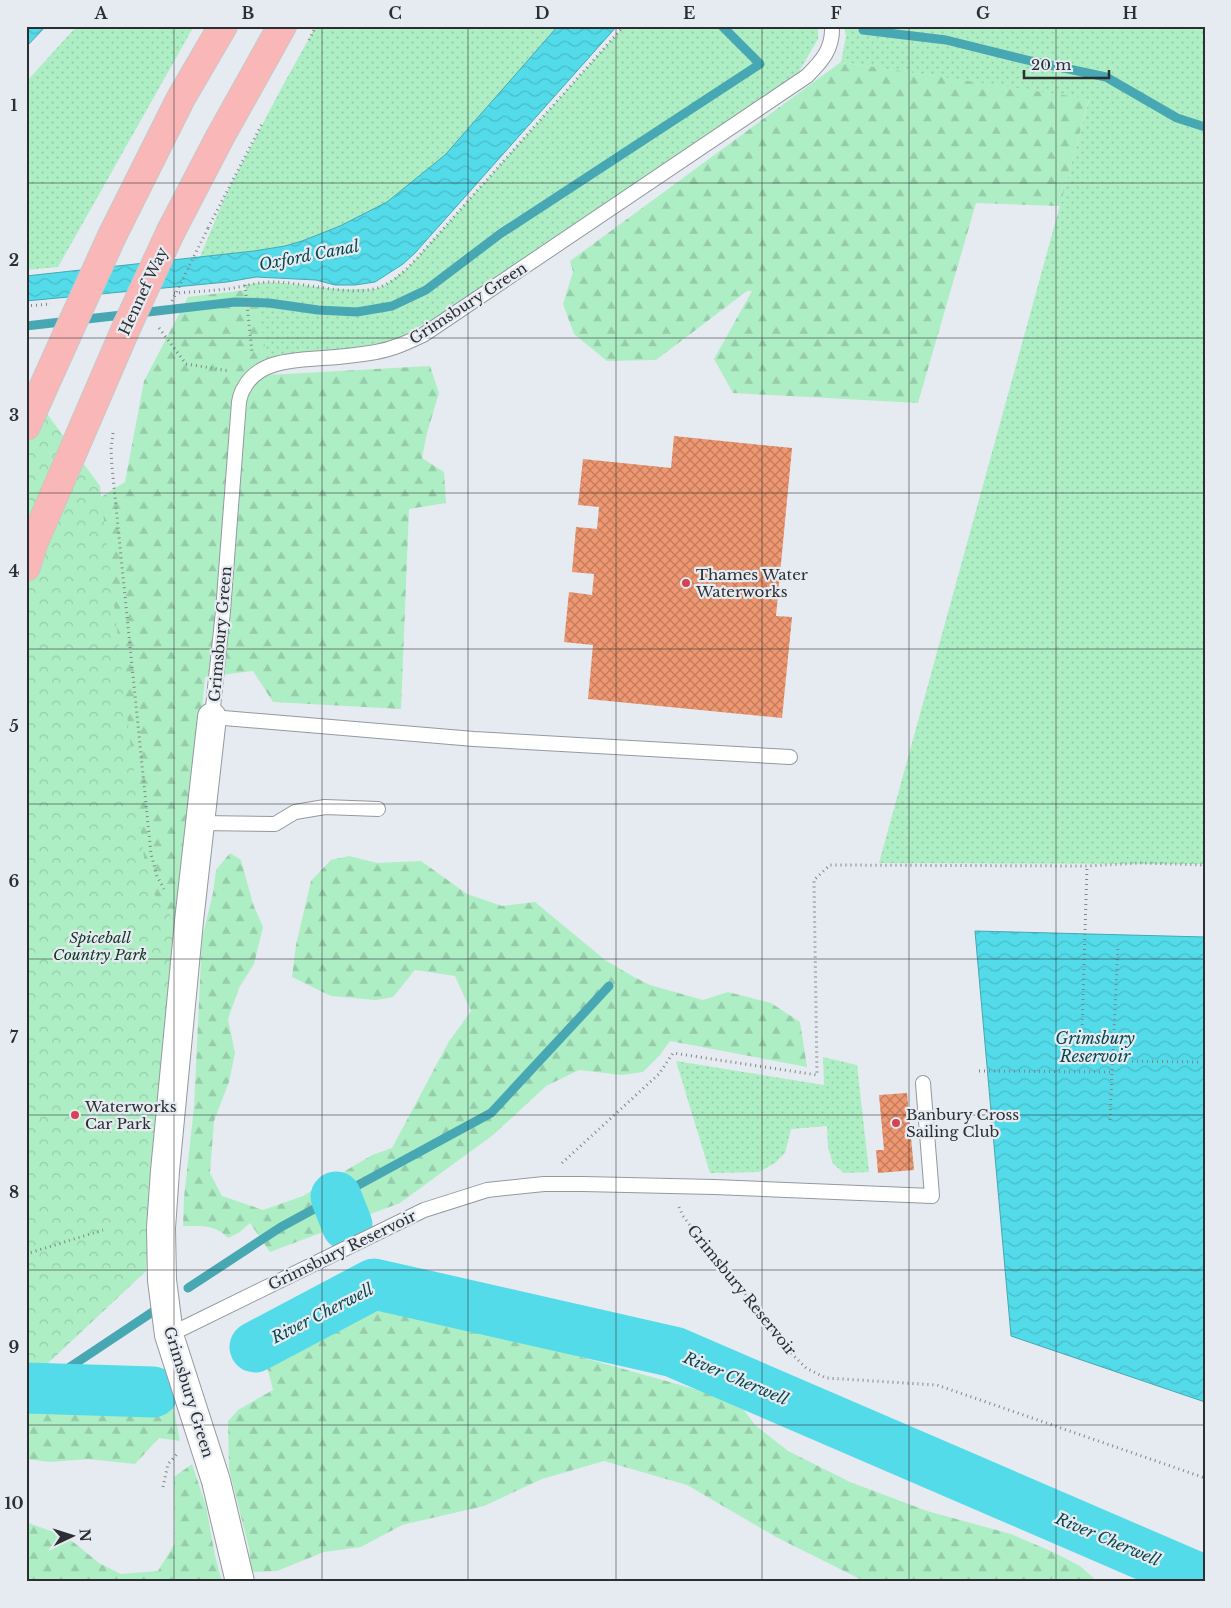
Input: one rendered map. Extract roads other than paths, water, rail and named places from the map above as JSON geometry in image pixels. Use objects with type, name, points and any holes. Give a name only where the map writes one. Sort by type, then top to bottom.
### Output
[{"type":"highway","points":[[26,426],[112,236],[181,98],[223,26]]},
{"type":"highway","name":"Hennef Way","points":[[26,567],[34,544],[127,326],[171,231],[220,137],[282,26]]},
{"type":"street","name":"Grimsbury Green","points":[[212,717],[189,921],[165,1172],[162,1280],[171,1341],[216,1481],[240,1582]]},
{"type":"lane","name":"Grimsbury Green","points":[[212,717],[223,611],[239,402],[244,386],[255,375],[270,366],[289,360],[379,352],[400,346],[423,335],[807,76],[820,64],[828,53],[831,43],[832,26]]},
{"type":"lane","points":[[212,717],[474,739],[790,757]]},
{"type":"lane","points":[[200,824],[275,824],[295,812],[325,807],[378,809]]},
{"type":"lane","name":"Grimsbury Reservoir","points":[[171,1341],[424,1210],[487,1190],[544,1184],[671,1186],[932,1196],[923,1083]]},
{"type":"water","points":[[26,26],[46,26],[26,47]]},
{"type":"water","name":"Oxford Canal","points":[[558,26],[617,26],[415,253],[403,264],[375,282],[335,285],[316,280],[256,277],[227,282],[26,301],[26,276],[285,246],[340,226],[387,202],[445,155]]},
{"type":"water","name":"Grimsbury Reservoir","points":[[975,931],[1205,937],[1205,1402],[1011,1336]]},
{"type":"waterway","points":[[26,326],[235,302],[269,303],[318,310],[357,312],[392,306],[426,290],[500,234],[760,64],[722,26]]},
{"type":"waterway","points":[[863,30],[946,40],[1106,77],[1177,118],[1205,127]]},
{"type":"waterway","points":[[188,1288],[281,1227],[491,1113],[609,986]]},
{"type":"waterway","points":[[336,1197],[347,1225]]},
{"type":"waterway","name":"River Cherwell","points":[[255,1347],[374,1284],[674,1352],[1205,1581]]},
{"type":"waterway","points":[[37,1389],[154,1311]]},
{"type":"waterway","name":"River Cherwell","points":[[26,1388],[153,1392]]},
{"type":"place","name":"Thames Water Waterworks","points":[[686,583]]},
{"type":"place","name":"Waterworks Car Park","points":[[75,1115]]},
{"type":"place","name":"Banbury Cross Sailing Club","points":[[896,1123]]},
{"type":"park label","name":"Spiceball Country Park","points":[[100,946]]}]
